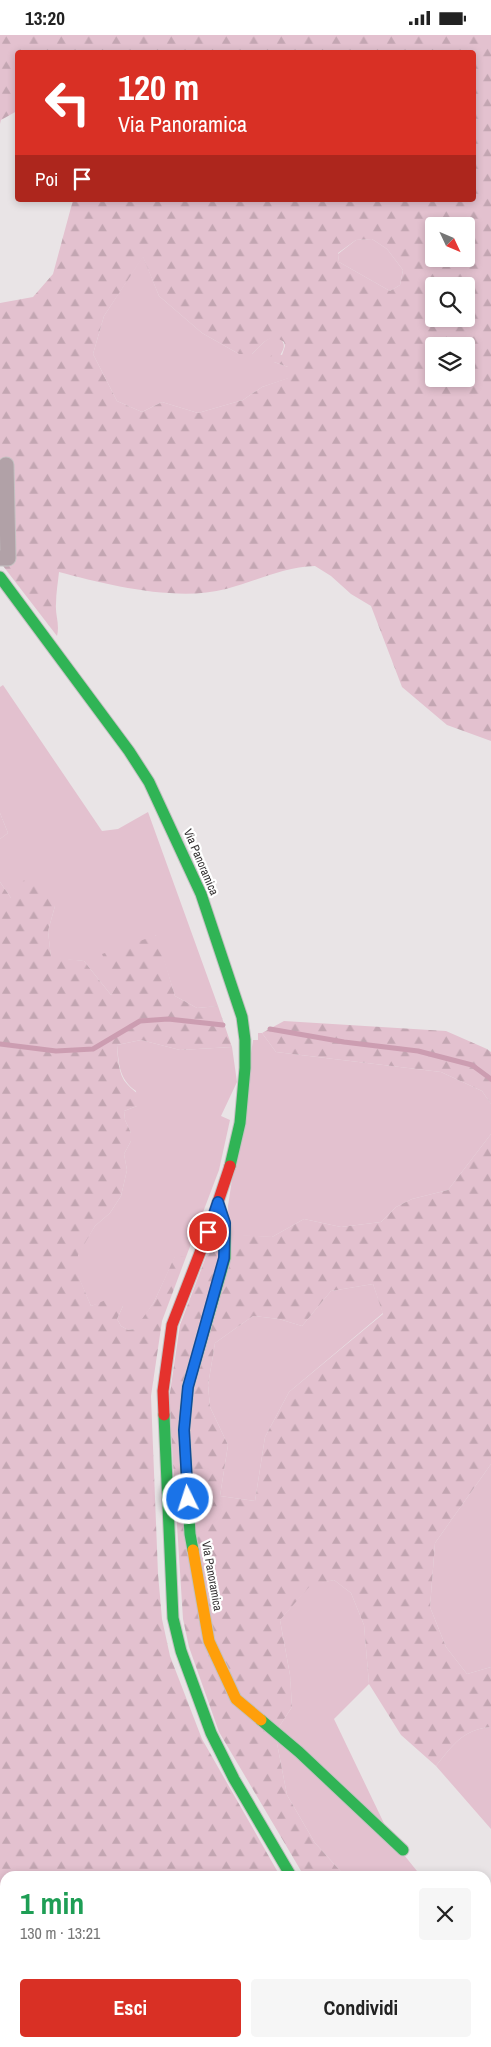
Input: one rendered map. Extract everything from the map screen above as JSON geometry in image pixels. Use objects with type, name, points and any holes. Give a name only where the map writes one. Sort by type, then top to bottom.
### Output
[{"type":"street","points":[[0,558],[8,558],[6,465]]},
{"type":"street","name":"Via Panoramica","points":[[0,577],[129,751],[149,782],[202,894],[242,1017],[245,1040],[245,1068],[240,1123],[233,1157],[172,1325],[162,1391],[173,1617],[181,1651],[211,1733],[234,1779],[288,1871]]},
{"type":"street","name":"Via Panoramica","points":[[218,1202],[225,1223],[224,1258],[188,1387],[184,1430],[190,1534],[209,1641],[236,1699],[299,1752],[403,1850]]},
{"type":"green space","points":[[0,35],[491,35],[491,741],[447,725],[402,687],[371,606],[351,594],[331,576],[315,566],[292,569],[226,589],[207,593],[186,594],[120,587],[59,572],[56,600],[57,636],[0,562],[0,303],[33,297],[53,274],[72,202],[476,202],[476,50],[15,50],[15,112],[1,120],[0,124]],"holes":[[[372,239],[387,249],[403,270],[400,285],[390,291],[339,262],[338,253],[356,240]],[[143,257],[159,296],[202,333],[239,354],[252,354],[264,342],[274,336],[284,342],[285,346],[282,355],[274,352],[270,357],[274,362],[288,367],[288,378],[262,387],[243,400],[198,413],[162,402],[142,412],[117,401],[93,354],[104,316]]]},
{"type":"green space","points":[[372,239],[387,249],[403,270],[400,285],[390,291],[339,262],[338,254],[356,240]]},
{"type":"green space","points":[[143,256],[159,296],[202,333],[239,354],[252,354],[274,335],[279,338],[284,347],[274,362],[288,367],[289,378],[262,387],[243,400],[198,413],[162,402],[142,412],[117,401],[93,354],[104,316]]},
{"type":"green space","points":[[3,685],[102,831],[118,829],[148,812],[218,1006],[197,1008],[175,996],[156,935],[111,995],[84,961],[51,958],[48,931],[55,906],[11,898],[0,882],[0,839],[8,833],[0,813],[0,687]]},
{"type":"green space","points":[[0,813],[8,833],[0,839]]},
{"type":"green space","points":[[27,876],[48,889],[55,906],[48,931],[51,957],[84,961],[111,995],[116,987],[102,954],[157,935],[175,996],[197,1008],[218,1006],[232,1047],[180,1050],[141,1040],[117,1045],[122,1076],[127,1084],[138,1094],[140,1099],[137,1106],[124,1111],[125,1120],[131,1133],[131,1141],[124,1154],[127,1170],[121,1196],[110,1213],[95,1226],[78,1255],[78,1275],[91,1306],[113,1297],[120,1298],[123,1306],[117,1319],[121,1326],[128,1330],[135,1329],[154,1302],[175,1256],[186,1257],[162,1321],[151,1396],[158,1574],[162,1619],[170,1656],[202,1739],[277,1871],[0,1871],[0,882],[11,898]]},
{"type":"green space","points":[[284,1021],[446,1031],[491,1052],[491,1104],[482,1091],[441,1072],[276,1052],[262,1033]]},
{"type":"green space","points":[[258,1033],[262,1033],[276,1052],[441,1072],[482,1091],[491,1104],[491,1134],[448,1190],[412,1199],[396,1207],[381,1222],[341,1227],[304,1219],[272,1237],[229,1235],[228,1206],[253,1040],[258,1040]]},
{"type":"green space","points":[[141,1040],[180,1050],[232,1047],[237,1082],[221,1116],[230,1120],[219,1170],[186,1257],[175,1257],[154,1302],[136,1329],[128,1330],[121,1326],[117,1319],[123,1306],[97,1304],[91,1306],[78,1276],[77,1255],[95,1226],[110,1213],[121,1196],[127,1170],[124,1154],[131,1141],[131,1133],[125,1120],[124,1111],[137,1106],[136,1091],[126,1082],[121,1071],[117,1045]]},
{"type":"green space","points":[[491,1134],[491,1464],[435,1543],[430,1607],[446,1647],[467,1674],[491,1667],[491,1727],[481,1728],[466,1735],[453,1745],[436,1766],[401,1735],[369,1684],[364,1625],[351,1593],[334,1580],[310,1586],[280,1620],[290,1675],[292,1707],[275,1733],[287,1795],[315,1843],[340,1871],[301,1871],[219,1732],[189,1647],[183,1619],[169,1399],[180,1325],[215,1233],[272,1237],[304,1219],[341,1227],[381,1222],[396,1207],[412,1199],[448,1190]],"holes":[[[373,1284],[383,1314],[289,1392],[265,1437],[255,1501],[220,1496],[228,1445],[210,1407],[208,1385],[215,1343],[253,1316],[279,1319],[302,1326],[331,1291]]]},
{"type":"green space","points":[[373,1284],[383,1313],[289,1392],[265,1437],[255,1501],[220,1496],[228,1445],[210,1407],[208,1385],[215,1343],[253,1316],[279,1319],[302,1326],[331,1291]]},
{"type":"green space","points":[[491,1464],[491,1667],[467,1674],[446,1647],[430,1607],[435,1543]]},
{"type":"green space","points":[[334,1580],[351,1593],[364,1625],[369,1684],[334,1719],[392,1840],[417,1871],[340,1871],[315,1843],[287,1795],[275,1733],[292,1707],[290,1675],[280,1620],[310,1585]]},
{"type":"green space","points":[[491,1727],[491,1829],[436,1766],[453,1745],[466,1735],[481,1728]]},
{"type":"waterway","points":[[0,1044],[56,1051],[93,1049],[140,1021],[168,1019],[223,1025]]},
{"type":"waterway","points":[[270,1029],[344,1042],[418,1051],[472,1065],[491,1079]]},
{"type":"traffic: fast","points":[[0,577],[129,751],[149,782],[201,894],[242,1017],[245,1040],[245,1068],[240,1123],[230,1166]]},
{"type":"traffic: fast","points":[[193,1550],[190,1534],[184,1430],[188,1387],[225,1258],[225,1224],[218,1202]]},
{"type":"traffic: fast","points":[[164,1415],[173,1618],[181,1651],[211,1733],[234,1779],[288,1871]]},
{"type":"traffic: fast","points":[[261,1720],[299,1752],[403,1850]]},
{"type":"traffic: slow","points":[[193,1550],[209,1641],[236,1699],[261,1720]]},
{"type":"traffic: jam","points":[[164,1415],[163,1391],[172,1325],[208,1232],[230,1166]]},
{"type":"route","points":[[188,1499],[184,1430],[188,1387],[224,1258],[225,1223],[218,1202],[208,1232]]}]
